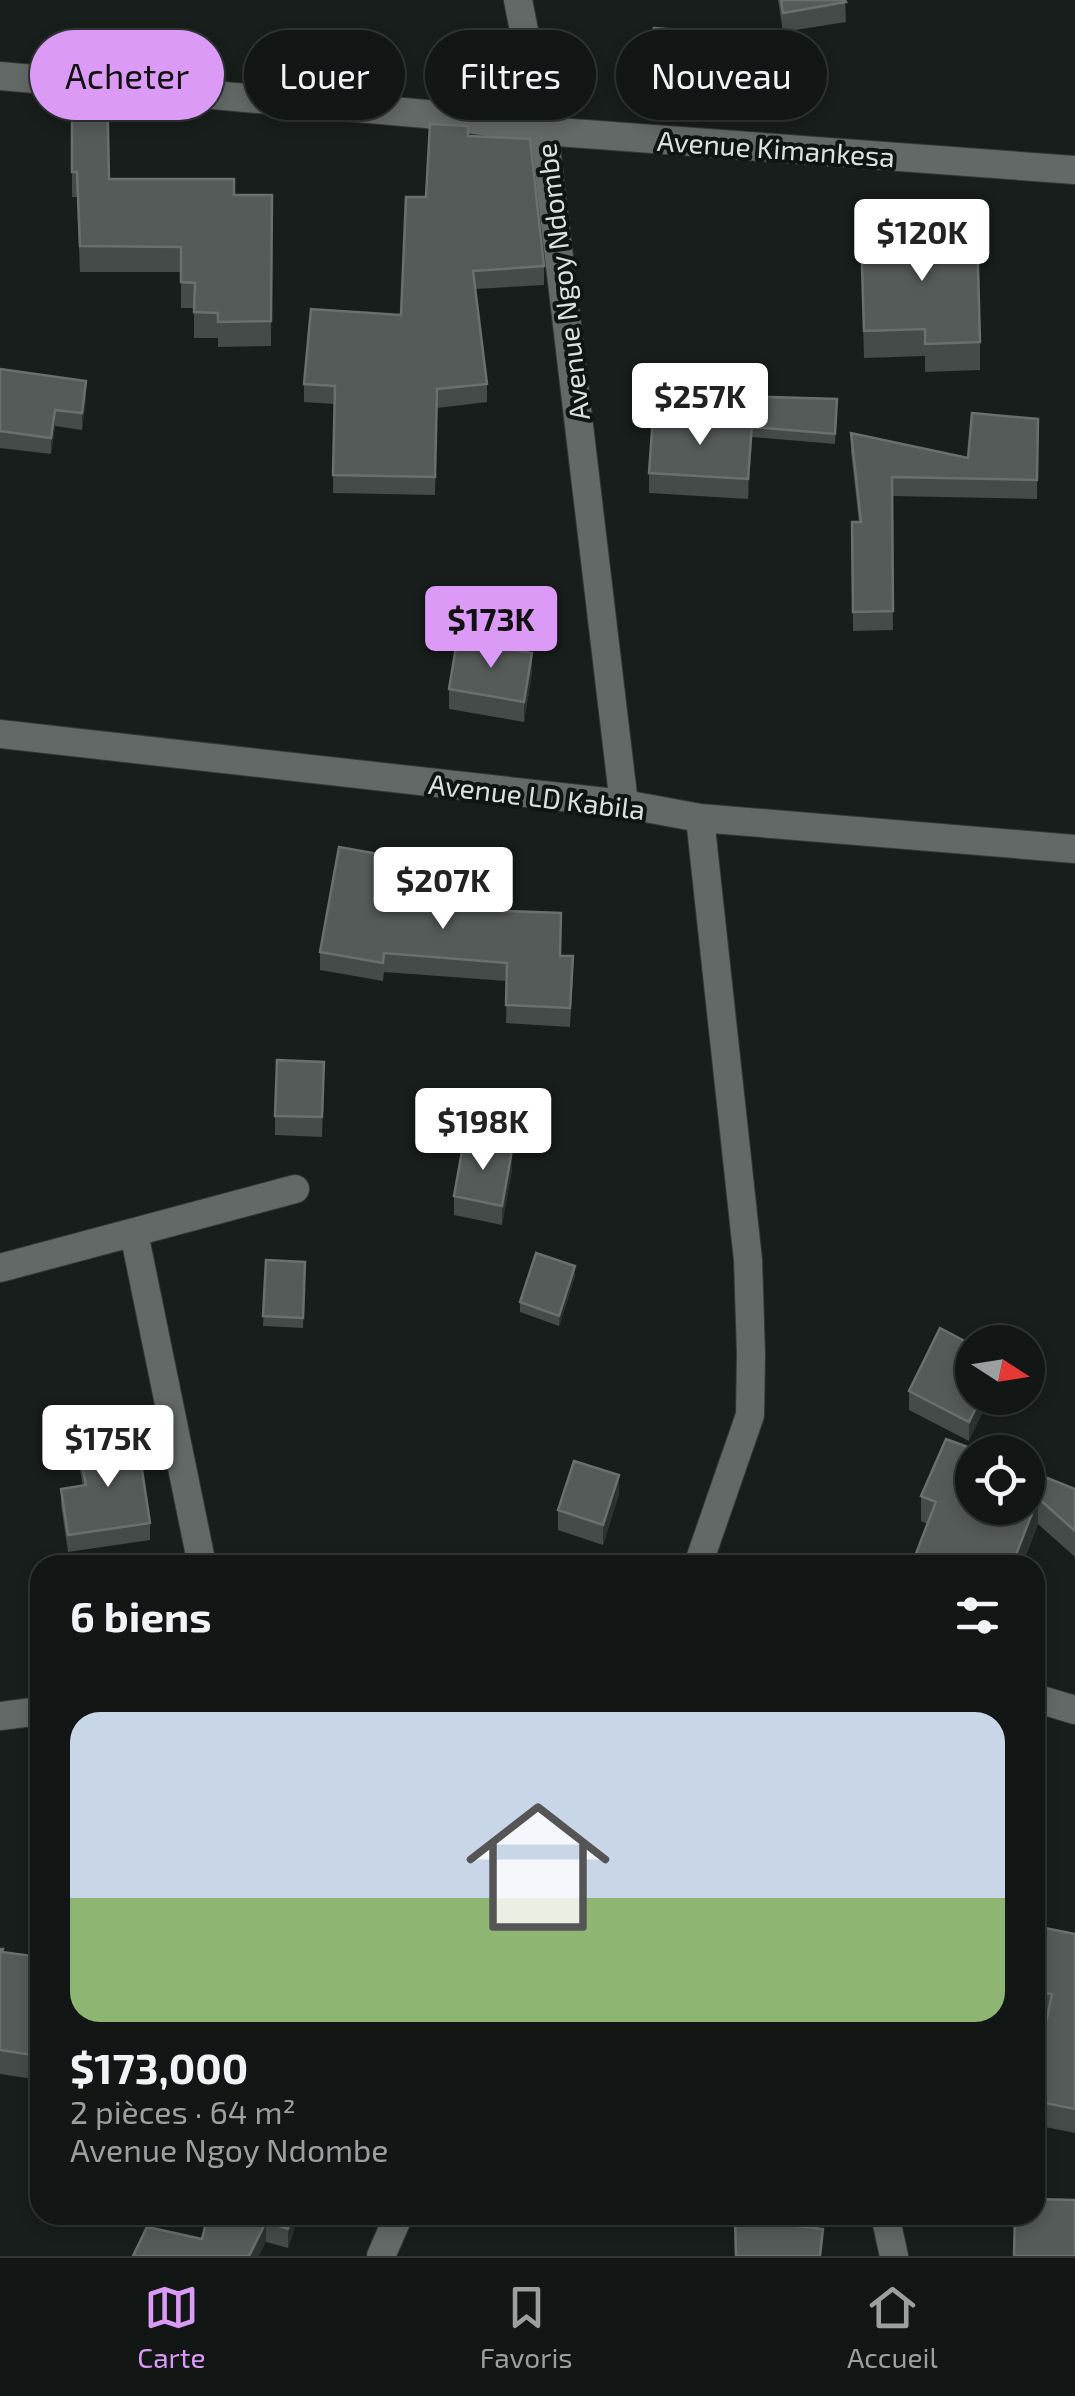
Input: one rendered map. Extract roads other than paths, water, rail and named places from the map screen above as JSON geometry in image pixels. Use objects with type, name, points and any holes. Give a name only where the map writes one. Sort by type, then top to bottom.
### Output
[{"type":"street","name":"Avenue Ngoy Ndombe","points":[[518,0],[544,132],[624,804]]},
{"type":"street","name":"Avenue Kimankesa","points":[[0,76],[448,116],[544,132],[1075,170]]},
{"type":"street","name":"Avenue LD Kabila","points":[[0,734],[624,804],[700,818],[1075,849]]},
{"type":"street","points":[[700,818],[748,1260],[751,1354],[750,1415],[701,1555]]},
{"type":"street","points":[[0,1268],[296,1189]]},
{"type":"street","points":[[134,1234],[200,1555]]},
{"type":"street","points":[[1045,1701],[1075,1710]]},
{"type":"street","points":[[0,1716],[30,1712]]},
{"type":"street","points":[[381,2256],[395,2225]]},
{"type":"street","points":[[887,2225],[894,2256]]}]
